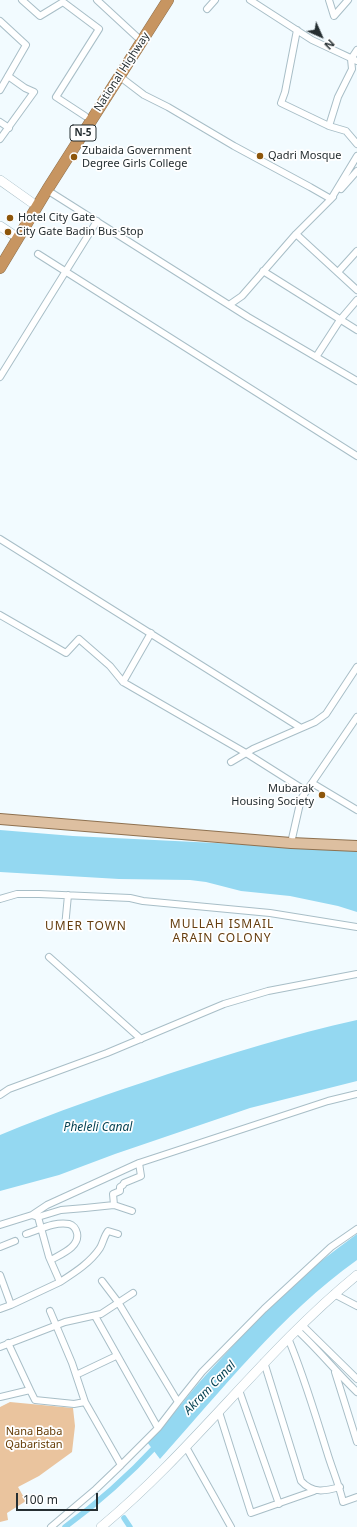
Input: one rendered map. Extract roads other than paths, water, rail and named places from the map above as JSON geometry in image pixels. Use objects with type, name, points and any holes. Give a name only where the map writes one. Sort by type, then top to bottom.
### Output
[{"type":"highway","name":"National Highway","points":[[1,261],[47,190],[78,135],[85,116],[160,0]]},
{"type":"highway","name":"National Highway","points":[[1,261],[12,234],[31,202],[119,76],[168,0]]},
{"type":"main road","points":[[0,819],[291,843],[356,843]]},
{"type":"street","points":[[22,0],[40,16],[63,2],[100,29],[56,97],[85,116]]},
{"type":"street","points":[[96,0],[136,37]]},
{"type":"street","points":[[207,9],[215,0]]},
{"type":"street","points":[[250,0],[312,40],[354,60]]},
{"type":"street","points":[[329,0],[334,16],[348,0]]},
{"type":"street","points":[[0,21],[26,45],[0,90]]},
{"type":"street","points":[[297,30],[285,92],[281,103],[328,126],[346,131],[357,144]]},
{"type":"street","points":[[328,126],[338,97],[352,69],[357,50]]},
{"type":"street","points":[[0,139],[34,92],[25,88],[8,76]]},
{"type":"street","points":[[119,76],[144,95],[331,199]]},
{"type":"street","points":[[0,122],[9,128]]},
{"type":"street","points":[[331,199],[357,156]]},
{"type":"street","points":[[229,305],[242,296],[296,234],[356,175]]},
{"type":"street","points":[[0,180],[31,202]]},
{"type":"street","points":[[47,190],[229,305],[357,381]]},
{"type":"street","points":[[0,377],[97,221]]},
{"type":"street","points":[[0,226],[12,234]]},
{"type":"street","points":[[296,234],[357,290]]},
{"type":"street","points":[[338,272],[357,251]]},
{"type":"street","points":[[38,254],[66,270],[357,456]]},
{"type":"street","points":[[264,271],[357,330]]},
{"type":"street","points":[[316,357],[340,320],[357,300]]},
{"type":"street","points":[[0,539],[301,728]]},
{"type":"street","points":[[0,614],[66,653],[78,639],[110,666],[122,682],[246,753],[306,791]]},
{"type":"street","points":[[122,682],[151,633]]},
{"type":"street","points":[[231,762],[246,753],[315,722],[326,714],[357,667]]},
{"type":"street","points":[[291,843],[301,799],[357,717]]},
{"type":"street","points":[[312,783],[357,810]]},
{"type":"street","points":[[0,899],[17,894],[130,898],[143,901],[270,913],[357,927]]},
{"type":"street","points":[[65,927],[68,895]]},
{"type":"street","points":[[49,957],[141,1039]]},
{"type":"street","points":[[0,1095],[9,1089],[107,1053],[224,1004],[268,991],[357,974]]},
{"type":"street","points":[[35,1216],[47,1205],[139,1163],[328,1101],[357,1094]]},
{"type":"street","points":[[114,1205],[113,1194],[120,1191],[120,1187],[124,1185],[124,1183],[141,1176],[139,1163]]},
{"type":"street","points":[[0,1225],[61,1210],[114,1205],[132,1211]]},
{"type":"street","points":[[35,1216],[60,1282]]},
{"type":"street","points":[[26,1234],[53,1225],[70,1224],[76,1230],[77,1239],[74,1245],[64,1253],[51,1260]]},
{"type":"street","points":[[51,1527],[96,1489],[158,1428],[202,1372],[264,1309],[331,1247],[357,1229]]},
{"type":"street","points":[[0,1309],[60,1282],[83,1267],[93,1257],[100,1248],[108,1231],[118,1234]]},
{"type":"street","points":[[0,1246],[14,1241]]},
{"type":"street","points":[[0,1275],[11,1305]]},
{"type":"street","points":[[101,1527],[131,1502],[186,1447],[264,1362],[299,1327],[334,1294],[357,1275]]},
{"type":"street","points":[[102,1281],[118,1302],[178,1402]]},
{"type":"street","points":[[0,1346],[56,1326],[101,1314],[133,1293]]},
{"type":"street","points":[[334,1294],[357,1306]]},
{"type":"street","points":[[50,1311],[76,1375],[85,1402],[121,1465]]},
{"type":"street","points":[[95,1316],[116,1356],[158,1428]]},
{"type":"street","points":[[299,1327],[335,1370],[357,1392]]},
{"type":"street","points":[[299,1327],[357,1379]]},
{"type":"street","points":[[288,1338],[299,1365],[327,1453],[340,1487],[343,1502],[357,1497]]},
{"type":"street","points":[[8,1343],[35,1400],[74,1404],[85,1402]]},
{"type":"street","points":[[76,1375],[116,1356]]},
{"type":"street","points":[[264,1362],[301,1482],[314,1491]]},
{"type":"street","points":[[335,1370],[357,1442]]},
{"type":"street","points":[[0,1397],[30,1390]]},
{"type":"street","points":[[239,1390],[279,1504]]},
{"type":"street","points":[[219,1412],[250,1512],[253,1513],[314,1491],[326,1491],[340,1487]]},
{"type":"street","points":[[186,1447],[231,1527]]},
{"type":"water","points":[[0,830],[73,836],[357,851],[357,912],[338,906],[290,896],[241,891],[206,882],[190,880],[119,879],[0,872]]},
{"type":"water","name":"Pheleli Canal","points":[[357,1020],[357,1081],[250,1108],[115,1154],[59,1175],[0,1191],[0,1135],[62,1111],[168,1074],[285,1038]]},
{"type":"water","points":[[357,1234],[357,1260],[329,1281],[277,1329],[160,1459],[147,1442],[163,1426],[205,1376],[290,1287],[331,1253]]},
{"type":"waterway","name":"Akram Canal","points":[[65,1527],[113,1488],[157,1445]]},
{"type":"waterway","points":[[124,1518],[130,1527]]},
{"type":"place","name":"Qadri Mosque","points":[[260,156]]},
{"type":"place","name":"Zubaida Government Degree Girls College","points":[[74,157]]},
{"type":"place","name":"Hotel City Gate","points":[[10,218]]},
{"type":"place","name":"City Gate Badin Bus Stop","points":[[8,232]]},
{"type":"place","name":"Mubarak Housing Society","points":[[322,795]]},
{"type":"district","name":"UMER TOWN","points":[[86,927]]},
{"type":"district","name":"MULLAH ISMAIL ARAIN COLONY","points":[[222,932]]},
{"type":"park label","name":"Nana Baba Qabaristan","points":[[34,1438]]}]
